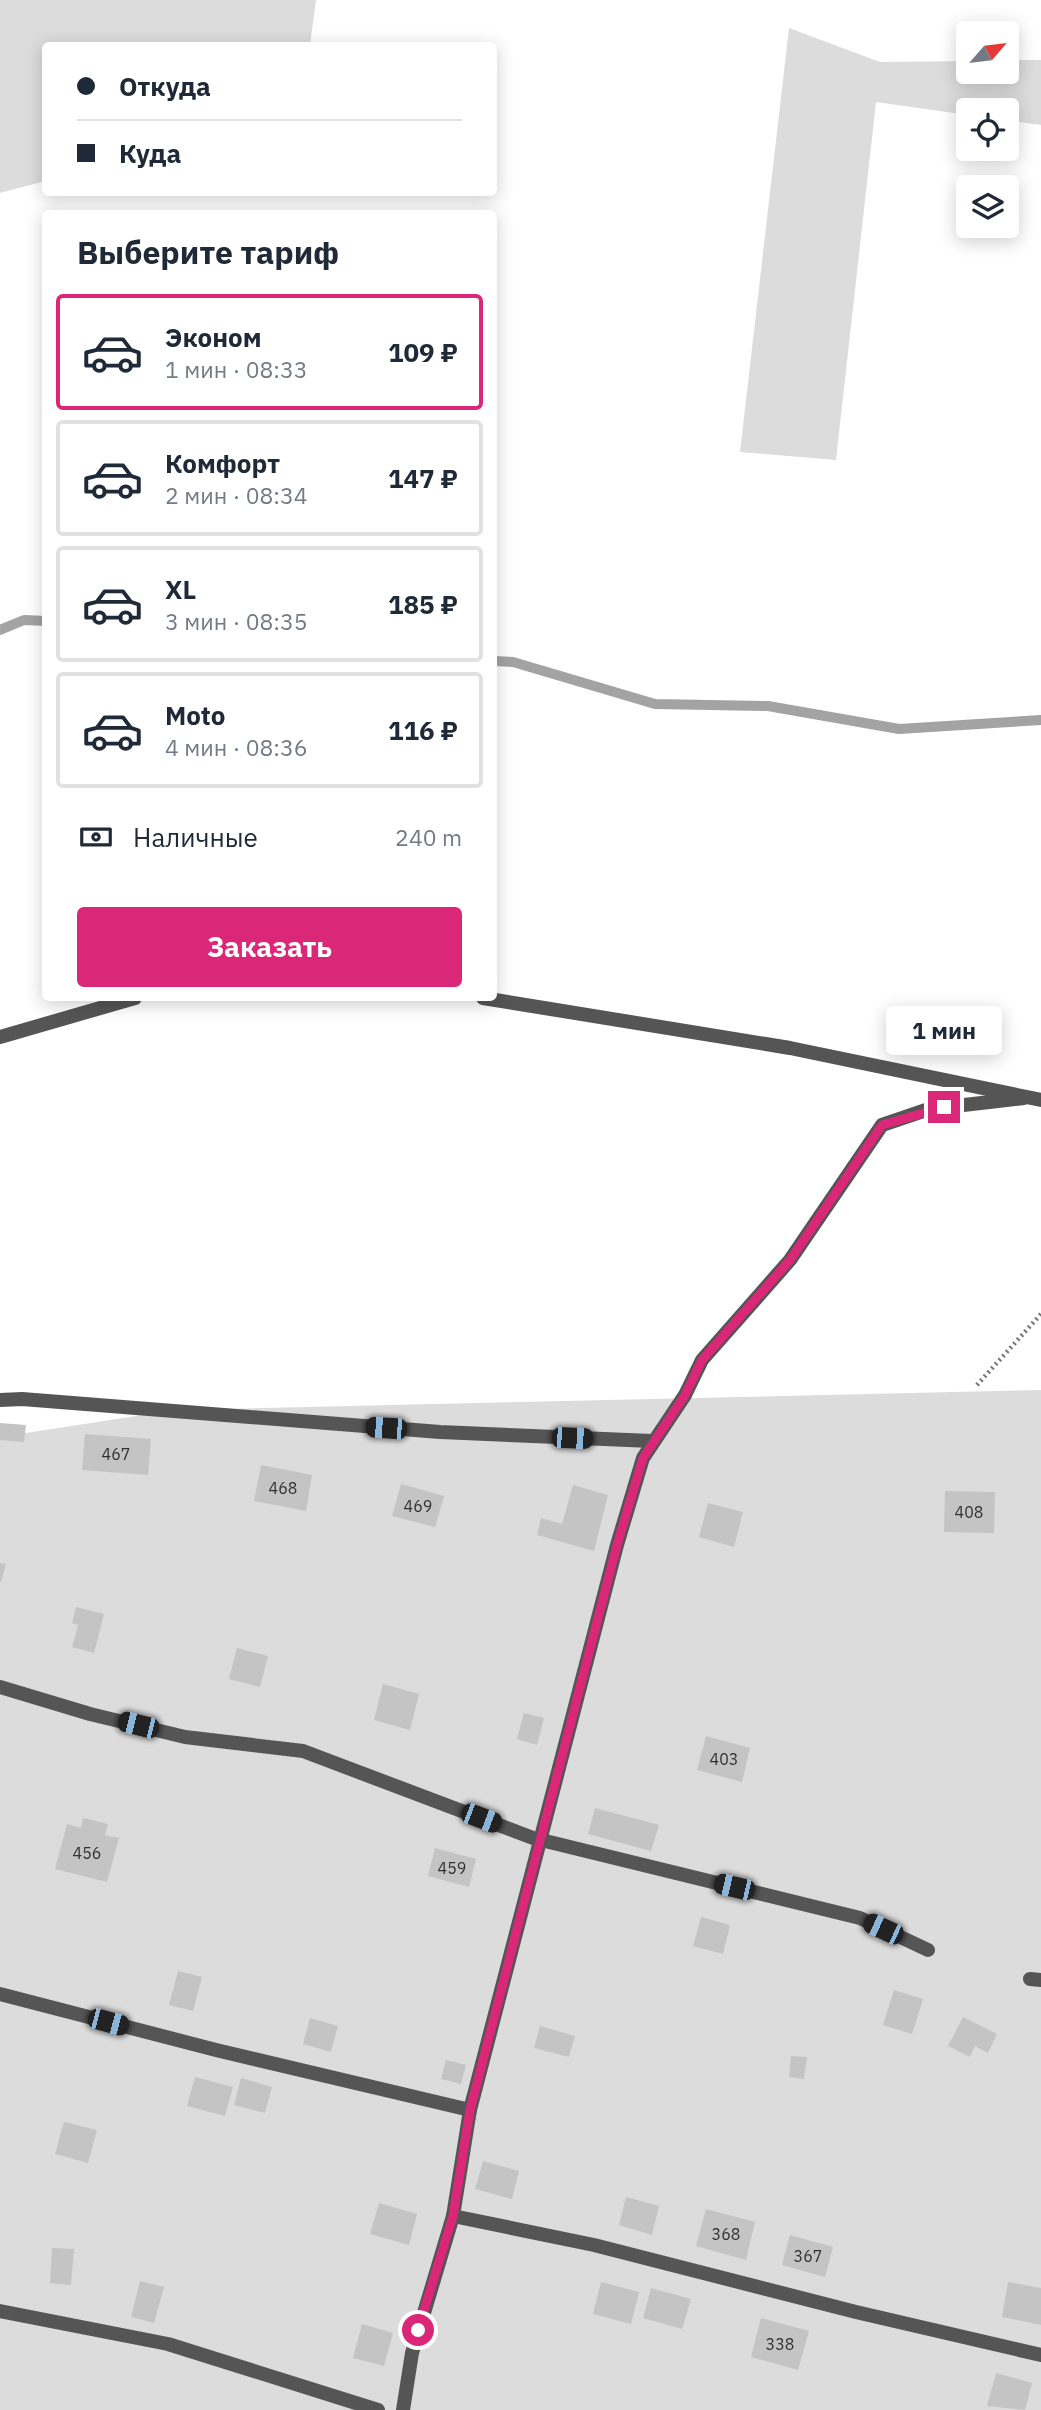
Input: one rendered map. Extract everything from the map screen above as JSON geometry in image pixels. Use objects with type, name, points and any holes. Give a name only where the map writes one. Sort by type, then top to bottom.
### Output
[{"type":"street","points":[[497,1000],[790,1048],[1037,1098]]},
{"type":"street","points":[[0,1037],[125,1001]]},
{"type":"street","points":[[403,2410],[412,2353],[453,2216],[470,2110],[617,1545],[643,1458],[685,1395],[702,1360],[790,1260],[882,1125],[929,1109],[1037,1098]]},
{"type":"street","points":[[0,1399],[440,1432],[652,1441]]},
{"type":"street","points":[[0,1687],[185,1737],[303,1751],[542,1841],[860,1918],[928,1950]]},
{"type":"street","points":[[0,1994],[216,2050],[470,2110]]},
{"type":"street","points":[[453,2216],[594,2245],[856,2312],[1041,2355]]},
{"type":"street","points":[[0,2311],[168,2344],[378,2410]]},
{"type":"path","points":[[977,1385],[1041,1314]]},
{"type":"shaded area","points":[[0,0],[316,0],[310,42],[42,42],[42,182],[0,193]]},
{"type":"shaded area","points":[[789,28],[880,62],[956,61],[956,84],[1019,84],[1019,60],[1041,60],[1041,125],[1019,122],[1019,98],[956,98],[956,113],[876,102],[836,460],[740,452]]},
{"type":"shaded area","points":[[1041,1390],[1041,2410],[0,2410],[0,1437],[175,1410]]},
{"type":"building","points":[[0,1423],[26,1425],[24,1442],[0,1440]]},
{"type":"building","points":[[85,1434],[151,1439],[148,1475],[82,1470]]},
{"type":"building","points":[[261,1465],[312,1475],[306,1511],[254,1501]]},
{"type":"building","points":[[401,1484],[444,1496],[435,1527],[392,1516]]},
{"type":"building","points":[[573,1485],[608,1495],[594,1551],[537,1535],[541,1518],[562,1524]]},
{"type":"building","points":[[945,1491],[995,1492],[994,1533],[944,1532]]},
{"type":"building","points":[[708,1503],[743,1512],[734,1547],[699,1537]]},
{"type":"building","points":[[0,1563],[6,1564],[1,1582],[0,1582]]},
{"type":"building","points":[[76,1607],[104,1614],[94,1653],[72,1647],[78,1625],[72,1623]]},
{"type":"building","points":[[237,1648],[268,1656],[260,1687],[229,1679]]},
{"type":"building","points":[[383,1684],[419,1694],[410,1730],[374,1720]]},
{"type":"building","points":[[524,1713],[544,1718],[537,1745],[517,1739]]},
{"type":"building","points":[[706,1736],[750,1748],[742,1782],[697,1770]]},
{"type":"building","points":[[595,1808],[659,1825],[651,1851],[588,1834]]},
{"type":"building","points":[[83,1818],[108,1824],[105,1835],[119,1838],[107,1882],[55,1869],[67,1824],[81,1828]]},
{"type":"building","points":[[435,1848],[476,1859],[469,1887],[428,1876]]},
{"type":"building","points":[[701,1917],[730,1925],[723,1954],[693,1946]]},
{"type":"building","points":[[178,1971],[202,1977],[193,2011],[169,2005]]},
{"type":"building","points":[[894,1990],[923,1999],[912,2034],[883,2025]]},
{"type":"building","points":[[963,2017],[997,2034],[988,2053],[975,2046],[970,2057],[948,2046]]},
{"type":"building","points":[[310,2018],[338,2026],[331,2052],[303,2044]]},
{"type":"building","points":[[540,2026],[575,2036],[569,2057],[534,2048]]},
{"type":"building","points":[[791,2056],[807,2057],[804,2079],[789,2077]]},
{"type":"building","points":[[446,2060],[466,2065],[461,2084],[441,2079]]},
{"type":"building","points":[[195,2077],[233,2087],[225,2116],[187,2106]]},
{"type":"building","points":[[241,2078],[272,2087],[265,2113],[234,2105]]},
{"type":"building","points":[[64,2122],[97,2130],[88,2163],[55,2154]]},
{"type":"building","points":[[483,2161],[519,2171],[512,2199],[475,2189]]},
{"type":"building","points":[[626,2197],[659,2206],[652,2235],[619,2225]]},
{"type":"building","points":[[379,2203],[417,2214],[409,2245],[370,2234]]},
{"type":"building","points":[[706,2209],[755,2222],[746,2260],[696,2246]]},
{"type":"building","points":[[790,2235],[833,2247],[825,2277],[782,2265]]},
{"type":"building","points":[[52,2248],[74,2249],[71,2285],[50,2283]]},
{"type":"building","points":[[140,2281],[164,2287],[154,2323],[131,2317]]},
{"type":"building","points":[[601,2282],[639,2292],[631,2324],[593,2314]]},
{"type":"building","points":[[1008,2282],[1041,2288],[1041,2325],[1002,2317]]},
{"type":"building","points":[[651,2288],[691,2299],[682,2329],[643,2318]]},
{"type":"building","points":[[761,2318],[809,2331],[798,2370],[751,2357]]},
{"type":"building","points":[[362,2324],[393,2333],[384,2366],[353,2358]]},
{"type":"building","points":[[996,2373],[1032,2383],[1025,2410],[987,2406]]},
{"type":"waterway","points":[[0,630],[24,620],[42,621]]},
{"type":"waterway","points":[[497,661],[513,662],[655,704],[768,706],[899,729],[1041,720]]},
{"type":"route","points":[[418,2330],[453,2216],[470,2110],[617,1545],[643,1458],[663,1423],[685,1395],[702,1360],[790,1260],[882,1125],[929,1109],[944,1107]]}]
